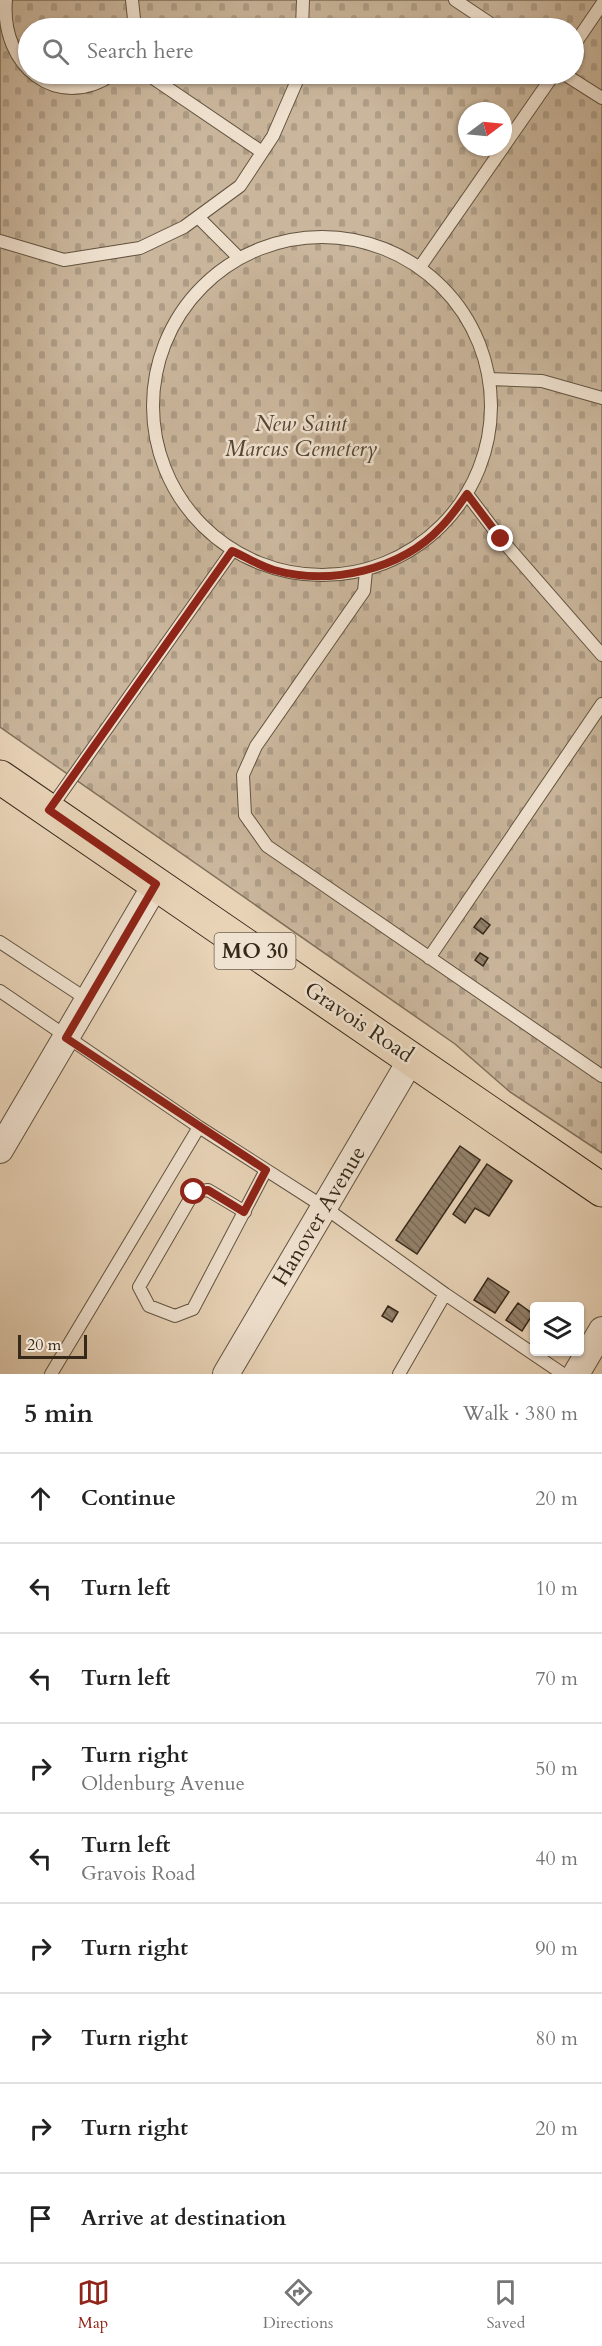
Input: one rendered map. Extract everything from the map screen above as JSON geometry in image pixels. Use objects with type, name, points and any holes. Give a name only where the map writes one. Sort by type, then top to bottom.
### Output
[{"type":"main road","name":"Gravois Road","points":[[0,777],[602,1190]]},
{"type":"street","points":[[0,1150],[156,884]]},
{"type":"street","name":"Hanover Avenue","points":[[226,1374],[412,1058]]},
{"type":"street","points":[[576,1374],[602,1330]]},
{"type":"lane","points":[[6,0],[2,29],[7,49],[18,67]]},
{"type":"lane","points":[[132,0],[134,18]]},
{"type":"lane","points":[[302,18],[303,0]]},
{"type":"lane","points":[[455,0],[482,18]]},
{"type":"lane","points":[[584,29],[602,3]]},
{"type":"lane","points":[[44,84],[53,88],[74,90],[96,84]]},
{"type":"lane","points":[[162,84],[262,152]]},
{"type":"lane","points":[[0,241],[64,260],[140,248],[184,227],[240,186],[273,136],[296,84]]},
{"type":"lane","points":[[420,267],[547,84]]},
{"type":"lane","points":[[580,84],[602,98]]},
{"type":"lane","points":[[198,217],[238,257]]},
{"type":"lane","points":[[330,236],[377,245],[420,267],[453,298],[476,336],[489,379],[491,419],[483,458],[467,494],[440,528],[406,554],[366,571],[320,577],[274,570],[232,551],[194,519],[166,476],[153,428],[153,377],[169,329],[198,288],[238,257],[282,240],[330,236]]},
{"type":"lane","points":[[489,379],[542,381],[602,398]]},
{"type":"lane","points":[[467,494],[501,539],[602,655]]},
{"type":"lane","points":[[49,810],[232,551]]},
{"type":"lane","points":[[366,571],[364,591],[256,747],[243,775],[245,815],[267,846],[602,1076]]},
{"type":"lane","points":[[429,958],[602,704]]},
{"type":"lane","points":[[0,942],[88,1000]]},
{"type":"lane","points":[[0,991],[199,1127],[324,1207],[445,1294],[563,1374]]},
{"type":"lane","points":[[51,1374],[199,1127]]},
{"type":"lane","points":[[244,1212],[208,1190],[194,1192],[139,1287],[142,1297],[149,1306],[175,1316],[193,1309],[244,1212],[266,1170]]},
{"type":"lane","points":[[399,1374],[445,1294]]},
{"type":"green space","name":"New Saint Marcus Cemetery","points":[[0,0],[602,0],[602,1153],[510,1092],[455,1044],[0,727]]},
{"type":"building","points":[[481,918],[490,925],[483,934],[474,927]]},
{"type":"building","points":[[480,953],[488,958],[483,966],[475,960]]},
{"type":"building","points":[[460,1146],[480,1160],[417,1254],[396,1240]]},
{"type":"building","points":[[487,1164],[512,1181],[489,1216],[475,1208],[465,1223],[453,1214]]},
{"type":"building","points":[[488,1278],[509,1292],[495,1313],[474,1300]]},
{"type":"building","points":[[518,1303],[530,1312],[530,1319],[522,1331],[506,1320]]},
{"type":"building","points":[[388,1306],[398,1312],[392,1322],[382,1316]]},
{"type":"route","points":[[194,1192],[201,1189],[208,1190],[244,1212],[266,1170],[66,1038],[156,884],[49,810],[232,551],[274,570],[320,577],[366,571],[406,554],[440,528],[467,494],[501,539]]}]
